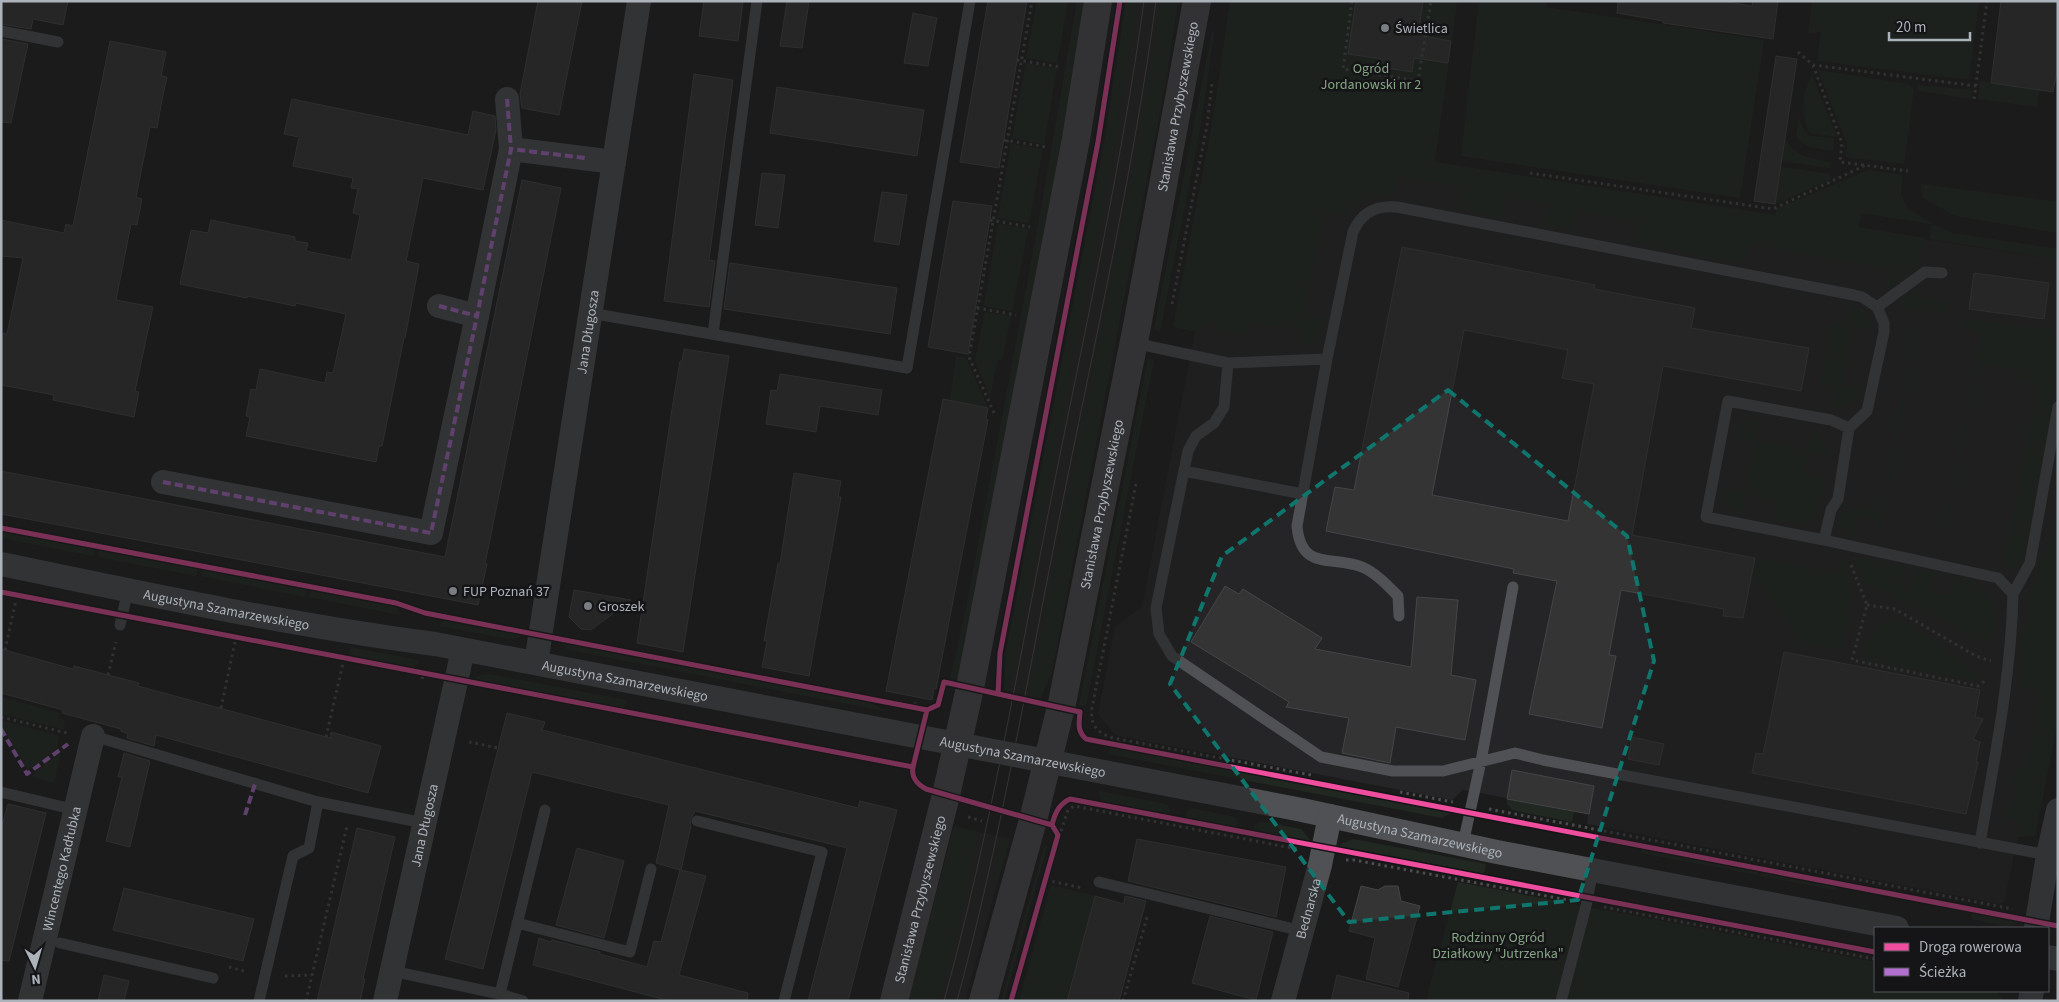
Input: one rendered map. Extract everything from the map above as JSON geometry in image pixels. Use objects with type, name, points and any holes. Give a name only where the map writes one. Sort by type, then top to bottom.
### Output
[{"type":"main road","name":"Stanisława Przybyszewskiego","points":[[894,1001],[973,677],[1076,139],[1098,1]]},
{"type":"main road","name":"Stanisława Przybyszewskiego","points":[[983,1001],[1033,820],[1064,693],[1134,343],[1197,1]]},
{"type":"street","name":"Jana Długosza","points":[[536,663],[639,1]]},
{"type":"street","points":[[163,482],[431,533],[511,149],[506,99]]},
{"type":"street","points":[[511,149],[614,162]]},
{"type":"street","points":[[439,306],[477,316]]},
{"type":"street","name":"Augustyna Szamarzewskiego","points":[[1,564],[128,590],[380,637],[436,644],[536,663],[1330,816],[1593,870],[1892,927]]},
{"type":"street","name":"Jana Długosza","points":[[385,1001],[463,650]]},
{"type":"street","name":"Wincentego Kadłubka","points":[[30,1001],[76,810],[82,735]]},
{"type":"street","points":[[2036,927],[2048,855],[2058,810]]},
{"type":"street","name":"Bednarska","points":[[1284,1001],[1322,857],[1330,816]]},
{"type":"lane","points":[[713,334],[757,1]]},
{"type":"lane","points":[[590,314],[907,368],[970,1]]},
{"type":"lane","points":[[1,31],[58,42]]},
{"type":"lane","points":[[1399,616],[1398,596],[1373,573],[1347,562],[1324,561],[1315,558],[1301,545],[1297,526],[1327,359],[1353,232],[1356,224],[1370,210],[1388,206],[1854,295],[1862,297],[1877,307],[1884,323],[1884,332],[1867,411],[1849,428],[1838,499],[1831,510],[1824,540]]},
{"type":"lane","points":[[1877,307],[1925,272],[1942,273]]},
{"type":"lane","points":[[1134,343],[1228,363],[1327,359]]},
{"type":"lane","points":[[1228,363],[1224,406],[1214,423],[1196,436],[1188,451],[1156,608],[1159,634],[1172,656],[1321,757],[1393,771],[1443,771],[1515,753],[2048,855]]},
{"type":"lane","points":[[1849,428],[1831,420],[1728,401],[1706,517],[1824,540],[1998,578],[2013,594]]},
{"type":"lane","points":[[1980,843],[2007,666],[2013,594],[2030,563],[2058,407]]},
{"type":"lane","points":[[1184,471],[1303,494]]},
{"type":"lane","points":[[1463,844],[1481,762],[1513,587]]},
{"type":"lane","points":[[120,625],[128,590]]},
{"type":"lane","points":[[82,735],[318,802],[424,823]]},
{"type":"lane","points":[[1,792],[76,810]]},
{"type":"lane","points":[[259,1001],[293,856],[309,848],[318,802]]},
{"type":"lane","points":[[500,994],[545,810]]},
{"type":"lane","points":[[697,821],[822,852],[784,1001]]},
{"type":"lane","points":[[517,923],[630,952],[651,869]]},
{"type":"lane","points":[[1561,1001],[1588,897],[1593,870]]},
{"type":"lane","points":[[1099,882],[1302,931]]},
{"type":"lane","points":[[60,943],[213,978]]},
{"type":"lane","points":[[392,971],[500,994],[523,1001]]},
{"type":"path","points":[[994,414],[970,357],[992,220],[1032,1]]},
{"type":"path","points":[[1352,1],[1343,68],[1418,81],[1431,1]]},
{"type":"path","points":[[1974,99],[1987,1]]},
{"type":"path","points":[[1798,52],[1813,65],[1842,143],[1840,162],[1908,171]]},
{"type":"path","points":[[1020,60],[1061,67]]},
{"type":"path","points":[[1813,65],[1976,86]]},
{"type":"path","points":[[1171,306],[1206,125],[1213,76]]},
{"type":"path","points":[[1006,140],[1048,147]]},
{"type":"path","points":[[1530,173],[1773,209],[1866,165]]},
{"type":"path","points":[[992,220],[1033,228]]},
{"type":"path","points":[[978,308],[1016,315]]},
{"type":"path","points":[[1138,475],[1092,714],[1093,725],[1102,738],[1315,779]]},
{"type":"path","points":[[1847,545],[1855,578],[1867,605],[1852,660],[1978,686],[2007,666]]},
{"type":"path","points":[[5,650],[15,598],[24,596]]},
{"type":"path","points":[[1867,605],[1895,609],[1976,656],[2007,666]]},
{"type":"path","points":[[108,675],[120,625]]},
{"type":"path","points":[[221,708],[234,640],[243,639]]},
{"type":"path","points":[[414,671],[429,674],[436,644]]},
{"type":"path","points":[[338,657],[348,659]]},
{"type":"path","points":[[326,737],[343,663]]},
{"type":"path","points":[[915,706],[916,700]]},
{"type":"path","points":[[906,706],[927,710],[921,738]]},
{"type":"path","points":[[1,717],[82,735]]},
{"type":"path","points":[[464,741],[498,748]]},
{"type":"path","points":[[1080,768],[1074,799],[1120,808]]},
{"type":"path","points":[[1392,791],[1460,804]]},
{"type":"path","points":[[1394,798],[1654,847]]},
{"type":"path","points":[[1033,820],[1052,825],[1058,835],[1061,832],[1067,812],[1072,807],[1088,807],[1277,844],[1302,851]]},
{"type":"path","points":[[1484,808],[2000,908],[2017,909]]},
{"type":"path","points":[[306,1001],[352,809]]},
{"type":"path","points":[[1046,880],[1088,890]]},
{"type":"path","points":[[1563,892],[1588,897]]},
{"type":"path","points":[[1123,1001],[1151,905]]},
{"type":"path","points":[[1628,905],[1690,917]]},
{"type":"path","points":[[1765,931],[1874,952]]},
{"type":"highlighted area","points":[[1448,390],[1627,536],[1654,661],[1578,900],[1349,922],[1170,684],[1222,556]]},
{"type":"shaded area","points":[[1137,1],[1161,1],[1153,57],[1137,147],[1028,696],[1009,691],[1115,145]]},
{"type":"shaded area","points":[[1212,125],[1434,162],[2058,260],[2058,721],[2019,831],[2004,902],[2000,904],[1587,824],[1588,814],[1475,792],[1463,790],[1452,800],[1115,735],[1098,714],[1115,627],[1142,607],[1199,311]]},
{"type":"shaded area","points":[[979,832],[1002,837],[993,878],[996,888],[965,1001],[940,1001],[956,943]]},
{"type":"green space","points":[[1037,1],[1068,1],[1057,63],[1026,58]]},
{"type":"green space","points":[[1077,1],[1084,1],[1062,137],[958,680],[950,679],[966,609],[1037,231]]},
{"type":"green space","points":[[1126,1],[1137,1],[1115,145],[1009,691],[1004,690],[1006,652],[1104,143]]},
{"type":"green space","points":[[1161,1],[1178,1],[1167,75],[1052,672],[1041,698],[1028,696],[1137,147]]},
{"type":"green space","name":"Ogród Jordanowski nr 2","points":[[1230,1],[1457,1],[1435,162],[1775,215],[1776,209],[1868,170],[1902,175],[1901,193],[1907,208],[1933,224],[1953,233],[2058,249],[2058,260],[1930,239],[1932,224],[1861,213],[1859,227],[1924,238],[1918,270],[1886,289],[1890,269],[1750,244],[1745,264],[1635,243],[1638,221],[1578,211],[1572,230],[1544,224],[1547,204],[1507,196],[1502,217],[1456,209],[1459,187],[1398,176],[1393,196],[1367,200],[1356,206],[1346,215],[1324,212],[1304,312],[1324,318],[1317,338],[1310,344],[1300,346],[1300,327],[1248,324],[1248,336],[1215,331],[1216,323],[1205,321],[1202,331],[1196,332],[1173,327],[1212,125]]},
{"type":"green space","points":[[1479,1],[1546,1],[1546,7],[1764,40],[1740,198],[1461,156]]},
{"type":"green space","points":[[1812,1],[1979,1],[1969,80],[1817,61],[1821,32],[1808,33]]},
{"type":"green space","points":[[1212,32],[1214,33],[1201,124],[1160,332],[1154,329]]},
{"type":"green space","points":[[1026,63],[1057,68],[1044,144],[1012,138]]},
{"type":"green space","points":[[1818,70],[1908,84],[1914,89],[1904,164],[1846,157],[1847,144]]},
{"type":"green space","points":[[1812,75],[1837,137],[1810,133],[1807,126],[1804,96]]},
{"type":"green space","points":[[1980,81],[2039,90],[2037,107],[1978,99]]},
{"type":"green space","points":[[1916,85],[1973,90],[1971,99],[1919,91]]},
{"type":"green space","points":[[1799,117],[1801,125],[1809,136],[1834,138],[1833,151],[1812,147],[1803,143],[1796,136]]},
{"type":"green space","points":[[1785,138],[1799,154],[1831,162],[1830,168],[1782,161]]},
{"type":"green space","points":[[1011,144],[1043,149],[1029,223],[998,218]]},
{"type":"green space","points":[[1781,167],[1830,174],[1830,180],[1775,204]]},
{"type":"green space","points":[[1921,184],[2058,202],[2058,233],[1956,216],[1922,198]]},
{"type":"green space","points":[[998,224],[1028,229],[1012,311],[984,306]]},
{"type":"green space","points":[[1912,292],[1924,298],[1949,303],[1947,314],[1922,310],[1878,542],[1875,542],[1878,520],[1858,517],[1853,537],[1842,530],[1839,518],[1843,513],[1852,508],[1880,512],[1919,310],[1900,306],[1899,303]]},
{"type":"green space","points":[[1852,305],[1866,314],[1873,329],[1852,327],[1842,385],[1860,388],[1861,391],[1850,404],[1833,408],[1835,387],[1820,384],[1831,322],[1846,324],[1850,306]]},
{"type":"green space","points":[[985,312],[1011,316],[1002,360],[997,360],[990,397],[975,361]]},
{"type":"green space","points":[[1963,318],[2051,330],[2058,341],[2058,374],[2024,558],[2020,564],[2010,567],[2003,566],[2038,384],[2018,381],[2020,371],[1979,363],[1942,554],[1939,554],[1982,332],[1961,328]]},
{"type":"green space","points":[[956,356],[966,358],[988,408],[950,400]]},
{"type":"green space","points":[[1148,359],[1154,360],[1086,706],[1079,705]]},
{"type":"green space","points":[[1753,419],[1758,419],[1760,422],[1756,440],[1808,450],[1812,430],[1824,440],[1828,456],[1808,454],[1804,474],[1824,478],[1817,510],[1808,521],[1789,523],[1775,521],[1777,500],[1747,494],[1741,513],[1731,507],[1726,501],[1725,489],[1746,492],[1755,442],[1735,436],[1741,425]]},
{"type":"green space","points":[[2058,503],[2058,721],[2035,836],[2018,837],[2016,836],[2019,821],[2005,818],[2007,805],[2012,806],[2016,785],[2011,784],[2014,767],[2025,769],[2041,692],[2021,687],[2017,662],[2037,562],[2040,562],[2048,550]]},
{"type":"green space","points":[[1,530],[95,548],[93,556],[1,538]]},
{"type":"green space","points":[[99,549],[198,568],[196,576],[98,557]]},
{"type":"green space","points":[[1842,554],[1851,577],[1852,589],[1842,650],[1801,642],[1759,581],[1751,579],[1755,558],[1838,573]]},
{"type":"green space","points":[[1854,556],[1903,566],[1900,586],[1911,588],[1915,569],[1917,568],[1934,572],[1931,592],[1952,595],[1955,577],[1966,578],[1976,583],[1992,601],[1996,612],[1997,623],[1994,634],[1986,642],[1976,641],[1944,619],[1920,613],[1859,579]]},
{"type":"green space","points":[[203,569],[307,588],[305,597],[201,576]]},
{"type":"green space","points":[[311,589],[396,605],[400,615],[309,597]]},
{"type":"green space","points":[[448,619],[524,634],[520,637],[509,639],[439,626]]},
{"type":"green space","points":[[1888,619],[1911,624],[1946,649],[1981,678],[1977,682],[1862,660],[1869,635]]},
{"type":"green space","points":[[557,640],[862,699],[889,712],[569,650]]},
{"type":"green space","points":[[350,647],[418,660],[417,665],[409,668],[349,657]]},
{"type":"green space","points":[[489,674],[626,700],[624,709],[472,680],[480,675]]},
{"type":"green space","points":[[1,697],[60,713],[59,718],[65,720],[63,729],[1,714]]},
{"type":"green space","points":[[1,720],[59,736],[57,749],[28,771],[1,726]]},
{"type":"green space","points":[[1111,746],[1453,812],[1442,818],[1108,754]]},
{"type":"green space","points":[[61,751],[54,783],[31,776]]},
{"type":"green space","points":[[1099,791],[1166,804],[1170,809],[1169,814],[1101,801]]},
{"type":"green space","points":[[1507,799],[1574,812],[1572,822],[1512,810],[1507,804]]},
{"type":"green space","points":[[1191,808],[1235,817],[1238,823],[1237,827],[1186,817],[1187,812]]},
{"type":"green space","points":[[1260,821],[1301,829],[1311,841],[1253,830],[1254,826]]},
{"type":"green space","points":[[954,826],[979,832],[956,943],[940,1001],[908,1001]]},
{"type":"green space","points":[[1002,837],[1010,839],[996,888],[993,878]]},
{"type":"green space","points":[[1353,839],[1486,864],[1484,874],[1339,846]]},
{"type":"green space","points":[[1044,846],[1047,847],[1004,1001],[1001,1001]]},
{"type":"green space","points":[[1642,848],[1758,871],[1758,875],[1641,853]]},
{"type":"green space","points":[[1761,871],[1837,886],[1836,890],[1760,876]]},
{"type":"green space","name":"Rodzinny Ogród Działkowy \"Jutrzenka\"","points":[[1458,882],[1874,962],[1874,992],[1997,992],[2004,1001],[1426,1001]]},
{"type":"green space","points":[[1051,885],[1095,896],[1067,1001],[1019,1001]]},
{"type":"green space","points":[[1972,912],[2021,921],[2005,926],[1971,919]]},
{"type":"building","points":[[1,1],[68,1],[63,25],[33,19],[31,29],[1,24]]},
{"type":"building","points":[[538,1],[582,1],[559,115],[522,108],[520,94]]},
{"type":"building","points":[[704,1],[743,1],[738,41],[699,36]]},
{"type":"building","points":[[787,1],[809,1],[802,48],[780,46]]},
{"type":"building","points":[[988,1],[1027,1],[999,168],[960,162]]},
{"type":"building","name":"Świetlica","points":[[1356,1],[1423,1],[1418,35],[1451,41],[1448,63],[1414,58],[1412,72],[1380,67],[1382,59],[1348,54]]},
{"type":"building","points":[[1618,1],[1721,1],[1752,6],[1753,1],[1778,1],[1773,39],[1663,23],[1663,21],[1617,13]]},
{"type":"building","points":[[2001,1],[2058,1],[2058,67],[2053,92],[1991,83]]},
{"type":"building","points":[[913,13],[937,18],[928,66],[904,63]]},
{"type":"building","points":[[1,39],[28,44],[11,123],[1,122]]},
{"type":"building","points":[[110,41],[166,52],[161,76],[167,77],[157,128],[150,127],[136,197],[142,199],[137,225],[131,224],[116,300],[153,307],[135,391],[139,392],[134,417],[53,400],[54,395],[1,385],[1,333],[7,334],[23,258],[1,256],[1,220],[64,233],[66,224],[73,226]]},
{"type":"building","points":[[1776,56],[1797,59],[1775,204],[1754,201]]},
{"type":"building","points":[[694,74],[733,80],[709,260],[715,261],[709,307],[664,301]]},
{"type":"building","points":[[777,87],[924,110],[917,156],[770,133]]},
{"type":"building","points":[[292,99],[468,135],[473,111],[495,116],[496,130],[483,190],[423,178],[406,261],[419,264],[382,446],[379,446],[376,462],[246,436],[250,417],[246,416],[251,389],[256,390],[260,369],[325,383],[327,372],[333,373],[346,314],[296,303],[295,306],[180,284],[191,230],[208,233],[211,220],[295,237],[295,241],[308,243],[306,251],[351,260],[360,215],[353,213],[358,189],[351,188],[353,178],[293,166],[299,137],[284,134]]},
{"type":"building","points":[[762,173],[785,175],[778,228],[755,225]]},
{"type":"building","points":[[522,180],[561,188],[478,605],[1,514],[1,471],[445,557]]},
{"type":"building","points":[[882,192],[907,195],[899,245],[874,241]]},
{"type":"building","points":[[953,201],[992,206],[968,354],[928,347]]},
{"type":"building","points":[[1402,247],[1595,285],[1594,289],[1695,308],[1691,328],[1809,348],[1801,391],[1663,366],[1632,535],[1755,558],[1743,618],[1723,616],[1724,609],[1621,590],[1609,655],[1616,656],[1602,728],[1529,714],[1557,581],[1513,573],[1514,569],[1326,531],[1335,487],[1354,490]],"holes":[[[1464,330],[1568,350],[1562,378],[1594,384],[1568,521],[1432,495]]]},
{"type":"building","points":[[730,263],[897,288],[890,334],[724,309]]},
{"type":"building","points":[[1974,273],[2049,283],[2044,319],[1969,309]]},
{"type":"building","points":[[684,349],[729,356],[683,652],[637,643],[672,409],[680,361],[682,361]]},
{"type":"building","points":[[780,374],[882,390],[878,415],[820,406],[816,432],[766,424],[771,390],[777,391]]},
{"type":"building","points":[[943,399],[988,408],[986,419],[988,420],[936,689],[934,688],[932,700],[886,691]]},
{"type":"building","points":[[794,473],[841,481],[838,497],[841,497],[809,676],[762,667],[767,641],[764,641],[778,563],[780,564]]},
{"type":"building","points":[[1225,586],[1239,594],[1243,589],[1322,638],[1315,649],[1411,667],[1417,597],[1458,600],[1451,675],[1476,680],[1465,740],[1396,727],[1390,763],[1342,753],[1349,718],[1286,707],[1289,702],[1191,642]]},
{"type":"building","name":"Groszek","points":[[574,590],[631,600],[591,630],[581,629],[569,617]]},
{"type":"building","points":[[1,649],[73,669],[74,666],[139,683],[138,686],[330,738],[331,732],[381,746],[368,793],[156,735],[154,746],[127,738],[128,734],[121,731],[121,729],[62,713],[63,710],[1,693]]},
{"type":"building","points":[[1784,652],[1980,690],[1975,717],[1983,719],[1973,739],[1980,742],[1976,762],[1978,762],[1966,814],[1752,773],[1756,753],[1763,754]]},
{"type":"building","points":[[507,713],[545,722],[542,730],[858,808],[860,801],[897,810],[848,1001],[808,1001],[847,848],[695,811],[690,820],[691,826],[681,870],[706,876],[679,975],[748,993],[747,1001],[670,1001],[533,965],[539,938],[600,952],[600,954],[647,967],[654,941],[661,942],[680,870],[656,863],[669,805],[532,772],[483,969],[445,959]]},
{"type":"building","points":[[1632,737],[1664,744],[1659,765],[1628,759]]},
{"type":"building","points":[[124,753],[150,761],[130,847],[106,841],[122,777],[118,777]]},
{"type":"building","points":[[1512,770],[1594,786],[1589,814],[1507,799]]},
{"type":"building","points":[[8,804],[46,813],[9,961],[1,960],[1,829]]},
{"type":"building","points":[[357,828],[395,837],[363,979],[365,979],[360,1001],[317,1001]]},
{"type":"building","points":[[1137,839],[1286,867],[1276,917],[1128,881]]},
{"type":"building","points":[[577,848],[624,861],[604,938],[556,925]]},
{"type":"building","points":[[1361,886],[1378,890],[1385,886],[1398,886],[1401,901],[1420,906],[1398,987],[1366,979],[1375,938],[1349,931]]},
{"type":"building","points":[[124,888],[254,919],[243,961],[113,930]]},
{"type":"building","points":[[1095,896],[1124,904],[1125,896],[1146,901],[1119,1001],[1067,1001]]},
{"type":"building","points":[[1210,916],[1273,932],[1256,1000],[1192,983]]},
{"type":"building","points":[[104,975],[129,981],[124,1001],[98,1001]]},
{"type":"building","points":[[1337,975],[1409,993],[1408,1001],[1331,1001]]},
{"type":"tram line","points":[[944,1001],[975,878],[1002,754],[1113,191],[1144,1]]},
{"type":"tram line","points":[[957,1001],[1000,822],[1112,261],[1136,131],[1156,1]]},
{"type":"marked path","points":[[507,99],[511,149]]},
{"type":"marked path","points":[[439,306],[477,316],[511,149],[585,158]]},
{"type":"marked path","points":[[163,482],[431,533],[477,316]]},
{"type":"marked path","points":[[1,729],[27,774],[68,744]]},
{"type":"marked path","points":[[245,815],[255,784]]},
{"type":"cycle path","points":[[998,694],[1000,653],[1098,142],[1120,1]]},
{"type":"cycle path","points":[[1,528],[396,603],[425,613],[927,710]]},
{"type":"cycle path","points":[[1,592],[913,767]]},
{"type":"cycle path","points":[[1052,825],[926,789],[915,780],[913,767],[927,710],[938,705],[944,682],[1080,712],[1080,730],[1086,739],[2058,926]]},
{"type":"cycle path","points":[[1011,1001],[1058,835],[1052,825],[1053,821],[1060,806],[1070,799],[1874,952]]},
{"type":"place","name":"Świetlica","points":[[1385,28]]},
{"type":"place","name":"FUP Poznań 37","points":[[453,591]]},
{"type":"place","name":"Groszek","points":[[588,606]]}]
